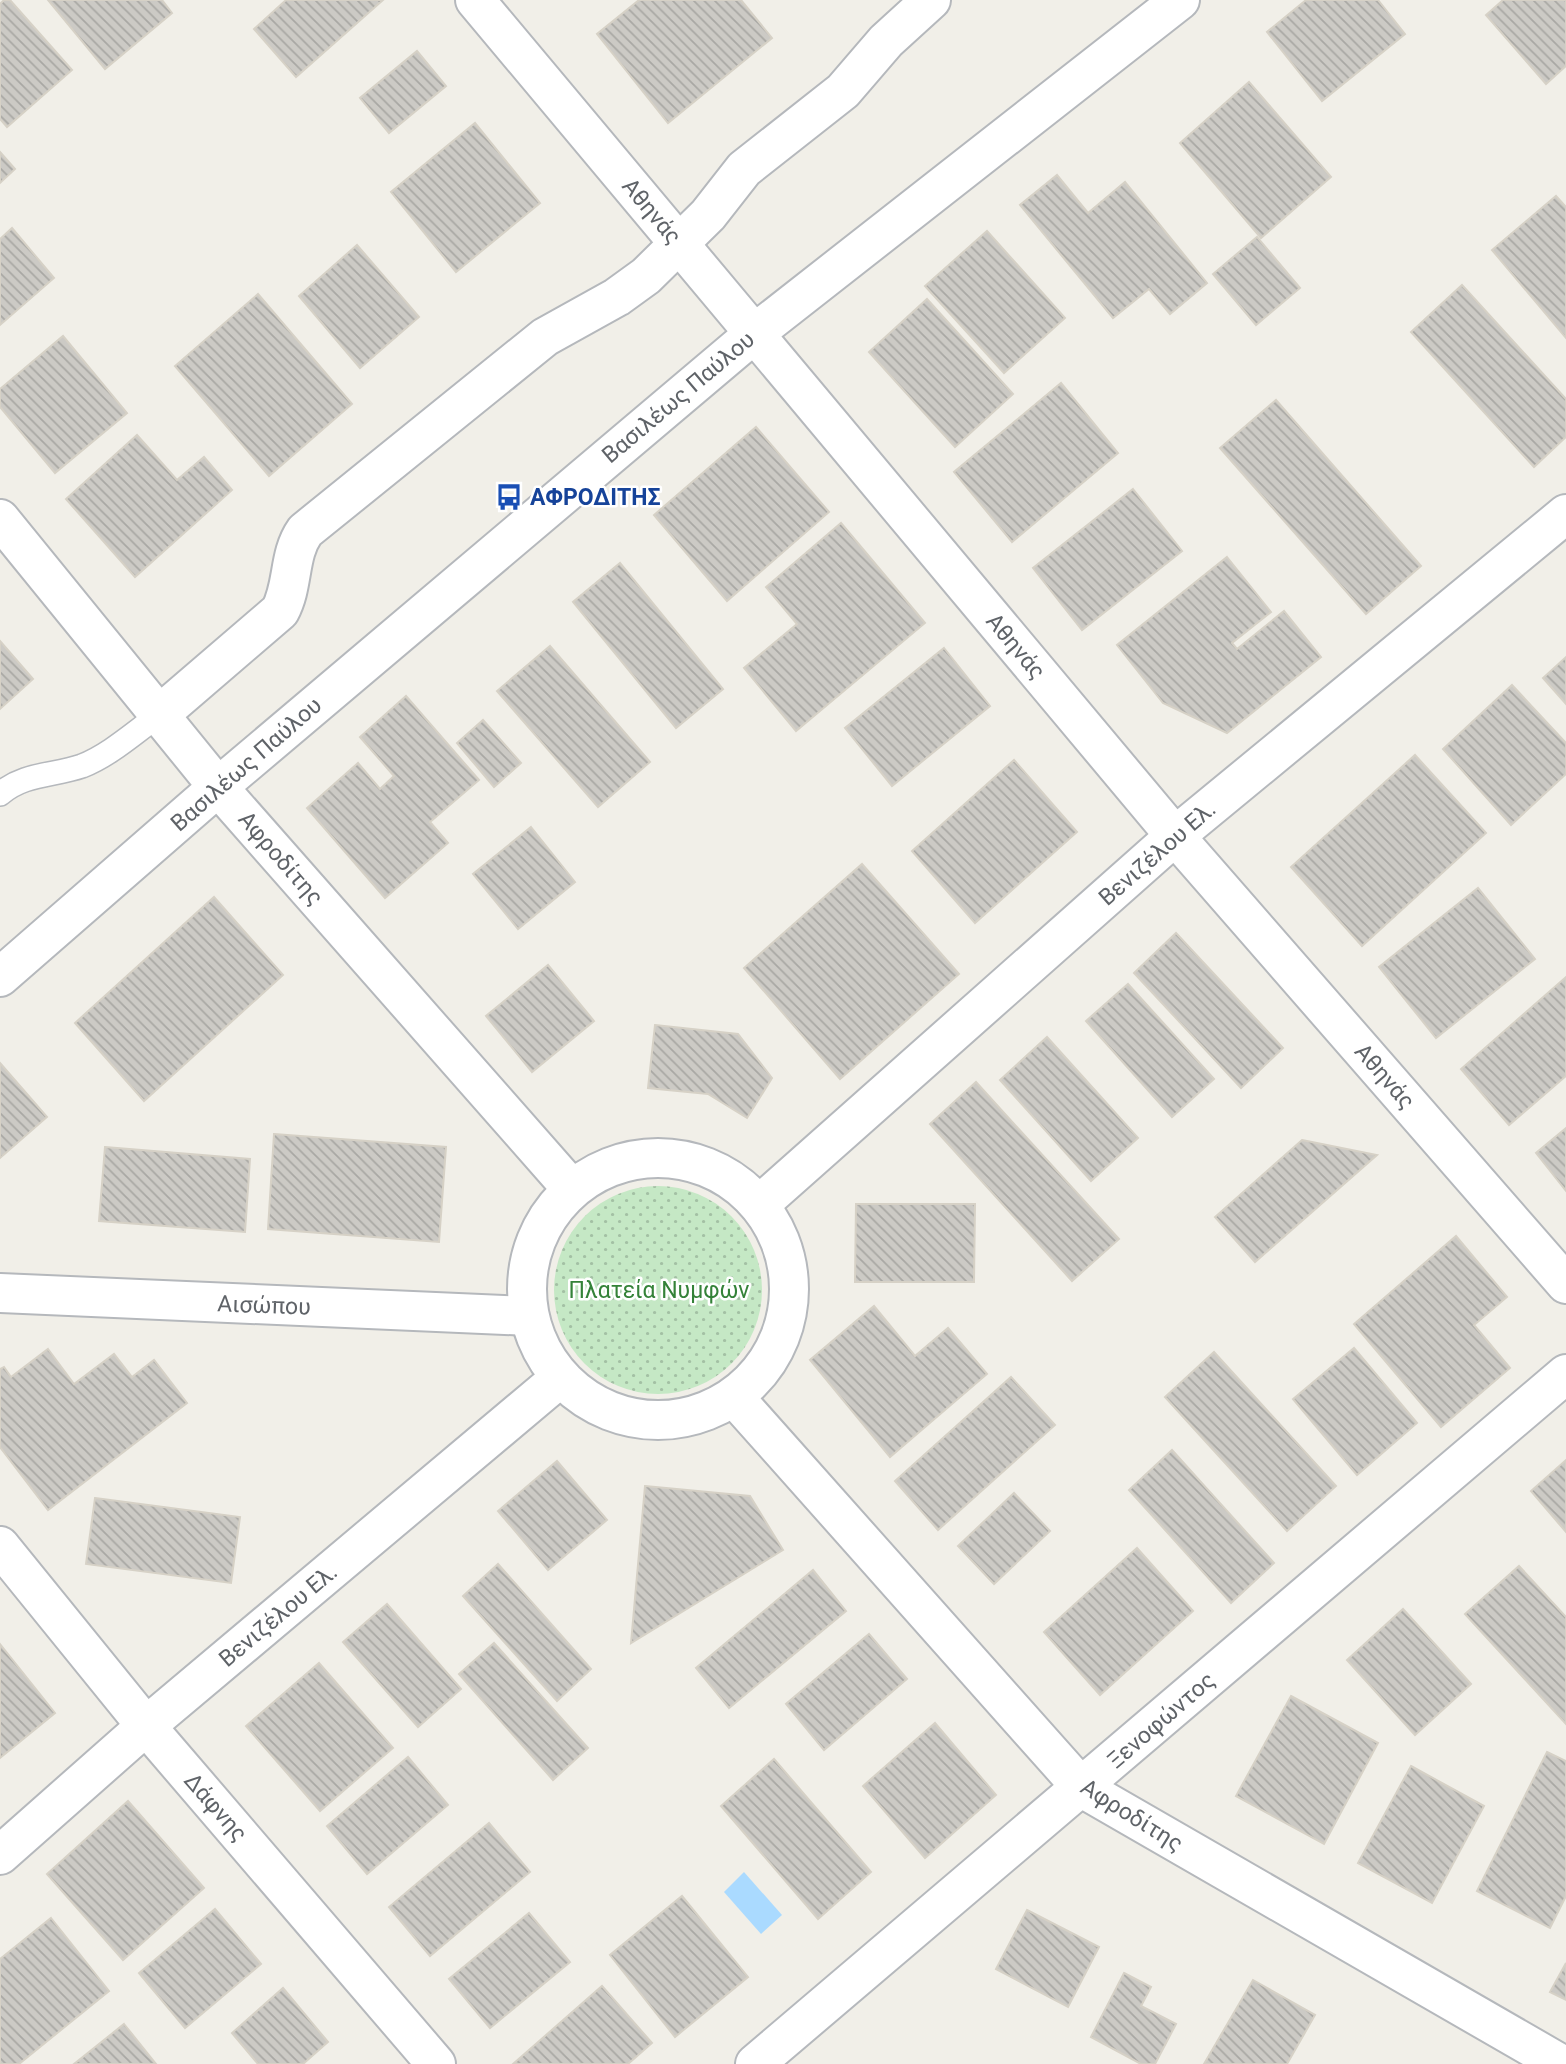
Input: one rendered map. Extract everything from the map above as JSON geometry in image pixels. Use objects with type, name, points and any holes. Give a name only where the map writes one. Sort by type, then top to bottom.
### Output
[{"type":"street","name":"Αθηνάς","points":[[475,0],[1175,836],[1566,1284]]},
{"type":"street","points":[[159,715],[280,611],[287,599],[294,546],[305,531],[545,337],[617,297],[646,276],[680,244],[744,169],[843,91],[886,41],[931,0]]},
{"type":"street","name":"Βασιλέως Παύλου","points":[[0,977],[218,787],[755,333],[1180,0]]},
{"type":"street","name":"Βενιζέλου Ελ.","points":[[759,1205],[1175,836],[1566,514]]},
{"type":"street","name":"Αφροδίτης","points":[[0,519],[218,787],[572,1189]]},
{"type":"street","points":[[643,1158],[683,1159],[720,1173],[759,1205],[780,1240],[789,1279],[786,1320],[771,1357],[734,1397],[691,1417],[643,1421],[597,1407],[552,1369],[529,1316],[526,1282],[533,1247],[548,1215],[572,1189],[605,1168],[643,1158]]},
{"type":"street","name":"Αισώπου","points":[[0,1293],[529,1316]]},
{"type":"street","name":"Ξενοφώντος","points":[[755,2064],[1566,1374]]},
{"type":"street","name":"Βενιζέλου Ελ.","points":[[0,1855],[146,1726],[560,1378]]},
{"type":"street","name":"Αφροδίτης","points":[[734,1397],[1082,1788],[1561,2064]]},
{"type":"street","name":"Δάφνης","points":[[0,1546],[146,1726],[436,2064]]},
{"type":"lane","points":[[0,794],[11,785],[32,776],[79,767],[97,759],[159,715]]},
{"type":"green space","name":"Πλατεία Νυμφών","points":[[658,1186],[698,1194],[731,1217],[754,1250],[762,1290],[754,1330],[731,1363],[698,1386],[658,1394],[618,1386],[585,1363],[562,1330],[554,1290],[562,1250],[585,1217],[618,1194]]},
{"type":"water","points":[[744,1872],[782,1915],[761,1934],[724,1892]]},
{"type":"building","points":[[4,0],[10,0],[72,70],[7,127],[0,119],[0,4]]},
{"type":"building","points":[[48,0],[162,0],[172,13],[105,69]]},
{"type":"building","points":[[286,0],[383,0],[296,77],[254,29]]},
{"type":"building","points":[[639,0],[741,0],[772,38],[668,123],[597,34]]},
{"type":"building","points":[[1306,0],[1378,0],[1405,34],[1322,101],[1267,32]]},
{"type":"building","points":[[1503,0],[1566,0],[1566,66],[1546,84],[1486,15]]},
{"type":"building","points":[[417,51],[446,86],[389,133],[360,98]]},
{"type":"building","points":[[1249,82],[1331,177],[1261,238],[1180,143]]},
{"type":"building","points":[[475,123],[540,203],[456,272],[391,192]]},
{"type":"building","points":[[0,152],[15,169],[0,183]]},
{"type":"building","points":[[1057,175],[1088,213],[1125,182],[1207,283],[1170,314],[1149,289],[1113,318],[1020,205]]},
{"type":"building","points":[[1556,196],[1566,207],[1566,338],[1492,250]]},
{"type":"building","points":[[12,228],[54,278],[0,325],[0,239]]},
{"type":"building","points":[[987,231],[1065,318],[1004,373],[925,286]]},
{"type":"building","points":[[1257,237],[1300,288],[1256,325],[1213,274]]},
{"type":"building","points":[[357,245],[419,317],[360,368],[299,296]]},
{"type":"building","points":[[1462,285],[1566,399],[1566,437],[1534,467],[1411,332]]},
{"type":"building","points":[[258,294],[352,404],[269,476],[175,366]]},
{"type":"building","points":[[927,299],[1013,394],[955,447],[869,352]]},
{"type":"building","points":[[63,336],[127,413],[55,473],[0,407],[0,389]]},
{"type":"building","points":[[1061,383],[1118,453],[1012,542],[954,472]]},
{"type":"building","points":[[1276,400],[1421,566],[1366,614],[1220,448]]},
{"type":"building","points":[[756,427],[829,512],[727,601],[654,515]]},
{"type":"building","points":[[137,435],[177,480],[204,457],[232,490],[135,577],[66,499]]},
{"type":"building","points":[[1133,489],[1182,551],[1082,630],[1033,568]]},
{"type":"building","points":[[841,523],[925,623],[796,731],[744,668],[797,624],[766,587]]},
{"type":"building","points":[[1227,557],[1271,612],[1232,643],[1237,649],[1284,611],[1321,657],[1227,733],[1163,703],[1117,645]]},
{"type":"building","points":[[620,563],[723,689],[676,728],[573,602]]},
{"type":"building","points":[[0,641],[33,679],[0,709]]},
{"type":"building","points":[[550,646],[650,762],[598,807],[497,691]]},
{"type":"building","points":[[944,648],[990,706],[892,786],[845,728]]},
{"type":"building","points":[[1566,657],[1566,704],[1543,678]]},
{"type":"building","points":[[1512,685],[1566,743],[1566,774],[1511,825],[1443,749]]},
{"type":"building","points":[[406,696],[479,780],[430,822],[448,843],[385,898],[307,808],[358,763],[380,789],[394,776],[360,737]]},
{"type":"building","points":[[483,720],[521,763],[494,787],[457,743]]},
{"type":"building","points":[[1415,755],[1486,833],[1362,946],[1291,867]]},
{"type":"building","points":[[1014,760],[1077,832],[975,923],[912,851]]},
{"type":"building","points":[[531,827],[575,882],[518,929],[473,874]]},
{"type":"building","points":[[862,864],[959,974],[840,1079],[744,968]]},
{"type":"building","points":[[1478,888],[1535,959],[1436,1038],[1379,967]]},
{"type":"building","points":[[214,897],[283,975],[144,1101],[75,1023]]},
{"type":"building","points":[[1176,933],[1283,1048],[1241,1088],[1134,973]]},
{"type":"building","points":[[548,965],[594,1021],[532,1072],[486,1016]]},
{"type":"building","points":[[1566,977],[1566,1076],[1509,1125],[1461,1069]]},
{"type":"building","points":[[1128,984],[1214,1079],[1172,1117],[1086,1021]]},
{"type":"building","points":[[655,1025],[738,1034],[772,1078],[747,1118],[708,1094],[648,1088]]},
{"type":"building","points":[[1047,1037],[1138,1138],[1091,1181],[1000,1080]]},
{"type":"building","points":[[0,1063],[47,1117],[0,1158]]},
{"type":"building","points":[[976,1082],[1119,1239],[1072,1281],[930,1124]]},
{"type":"building","points":[[1566,1128],[1566,1191],[1536,1153]]},
{"type":"building","points":[[274,1134],[446,1147],[439,1242],[268,1229]]},
{"type":"building","points":[[1302,1140],[1377,1155],[1255,1262],[1215,1217]]},
{"type":"building","points":[[105,1147],[250,1159],[245,1232],[99,1221]]},
{"type":"building","points":[[856,1204],[975,1204],[974,1282],[855,1282]]},
{"type":"building","points":[[1456,1236],[1507,1297],[1474,1325],[1510,1368],[1441,1427],[1354,1324]]},
{"type":"building","points":[[874,1306],[915,1356],[948,1328],[987,1374],[890,1457],[810,1360]]},
{"type":"building","points":[[1354,1348],[1417,1423],[1357,1475],[1293,1399]]},
{"type":"building","points":[[48,1349],[74,1384],[114,1354],[132,1377],[154,1360],[187,1403],[48,1510],[0,1447],[0,1369],[4,1367],[11,1377]]},
{"type":"building","points":[[1214,1352],[1336,1486],[1287,1531],[1165,1397]]},
{"type":"building","points":[[1011,1377],[1055,1425],[938,1530],[895,1481]]},
{"type":"building","points":[[1172,1450],[1274,1563],[1231,1603],[1129,1490]]},
{"type":"building","points":[[1566,1460],[1566,1532],[1531,1491]]},
{"type":"building","points":[[557,1461],[607,1520],[548,1570],[498,1511]]},
{"type":"building","points":[[645,1486],[750,1496],[783,1550],[631,1643]]},
{"type":"building","points":[[1014,1493],[1050,1531],[994,1584],[958,1546]]},
{"type":"building","points":[[95,1498],[240,1517],[231,1583],[86,1564]]},
{"type":"building","points":[[1137,1548],[1193,1611],[1100,1695],[1044,1632]]},
{"type":"building","points":[[498,1564],[591,1669],[557,1701],[463,1596]]},
{"type":"building","points":[[1519,1566],[1566,1617],[1566,1724],[1465,1614]]},
{"type":"building","points":[[813,1570],[846,1611],[729,1708],[696,1668]]},
{"type":"building","points":[[387,1604],[461,1689],[418,1727],[343,1642]]},
{"type":"building","points":[[1403,1609],[1471,1684],[1415,1735],[1347,1660]]},
{"type":"building","points":[[869,1634],[907,1679],[824,1750],[786,1704]]},
{"type":"building","points":[[494,1643],[588,1748],[553,1780],[459,1674]]},
{"type":"building","points":[[0,1644],[55,1713],[0,1758]]},
{"type":"building","points":[[319,1663],[393,1748],[320,1811],[246,1726]]},
{"type":"building","points":[[1291,1696],[1378,1743],[1324,1844],[1236,1796]]},
{"type":"building","points":[[935,1723],[996,1795],[925,1858],[863,1786]]},
{"type":"building","points":[[1547,1752],[1566,1761],[1566,1896],[1550,1928],[1477,1891]]},
{"type":"building","points":[[408,1757],[448,1805],[367,1874],[327,1826]]},
{"type":"building","points":[[774,1759],[871,1872],[818,1919],[721,1806]]},
{"type":"building","points":[[1411,1766],[1484,1806],[1432,1903],[1358,1863]]},
{"type":"building","points":[[128,1801],[204,1888],[123,1960],[47,1874]]},
{"type":"building","points":[[489,1823],[530,1872],[430,1956],[389,1907]]},
{"type":"building","points":[[682,1896],[748,1977],[675,2037],[610,1955]]},
{"type":"building","points":[[215,1909],[261,1964],[185,2028],[139,1973]]},
{"type":"building","points":[[1027,1910],[1099,1947],[1068,2007],[996,1969]]},
{"type":"building","points":[[529,1913],[570,1962],[490,2028],[449,1979]]},
{"type":"building","points":[[51,1918],[109,1991],[19,2064],[0,2064],[0,1959]]},
{"type":"building","points":[[1566,1963],[1566,2000],[1550,1992]]},
{"type":"building","points":[[1124,1973],[1151,1987],[1141,2006],[1176,2024],[1155,2064],[1141,2064],[1091,2037]]},
{"type":"building","points":[[1253,1980],[1315,2015],[1287,2064],[1204,2064]]},
{"type":"building","points":[[602,1986],[652,2043],[628,2064],[513,2064]]},
{"type":"building","points":[[283,1988],[328,2042],[303,2064],[258,2064],[232,2033]]},
{"type":"building","points":[[124,2024],[156,2064],[74,2064]]},
{"type":"place","name":"ΑΦΡΟΔΙΤΗΣ","points":[[509,497]]}]
